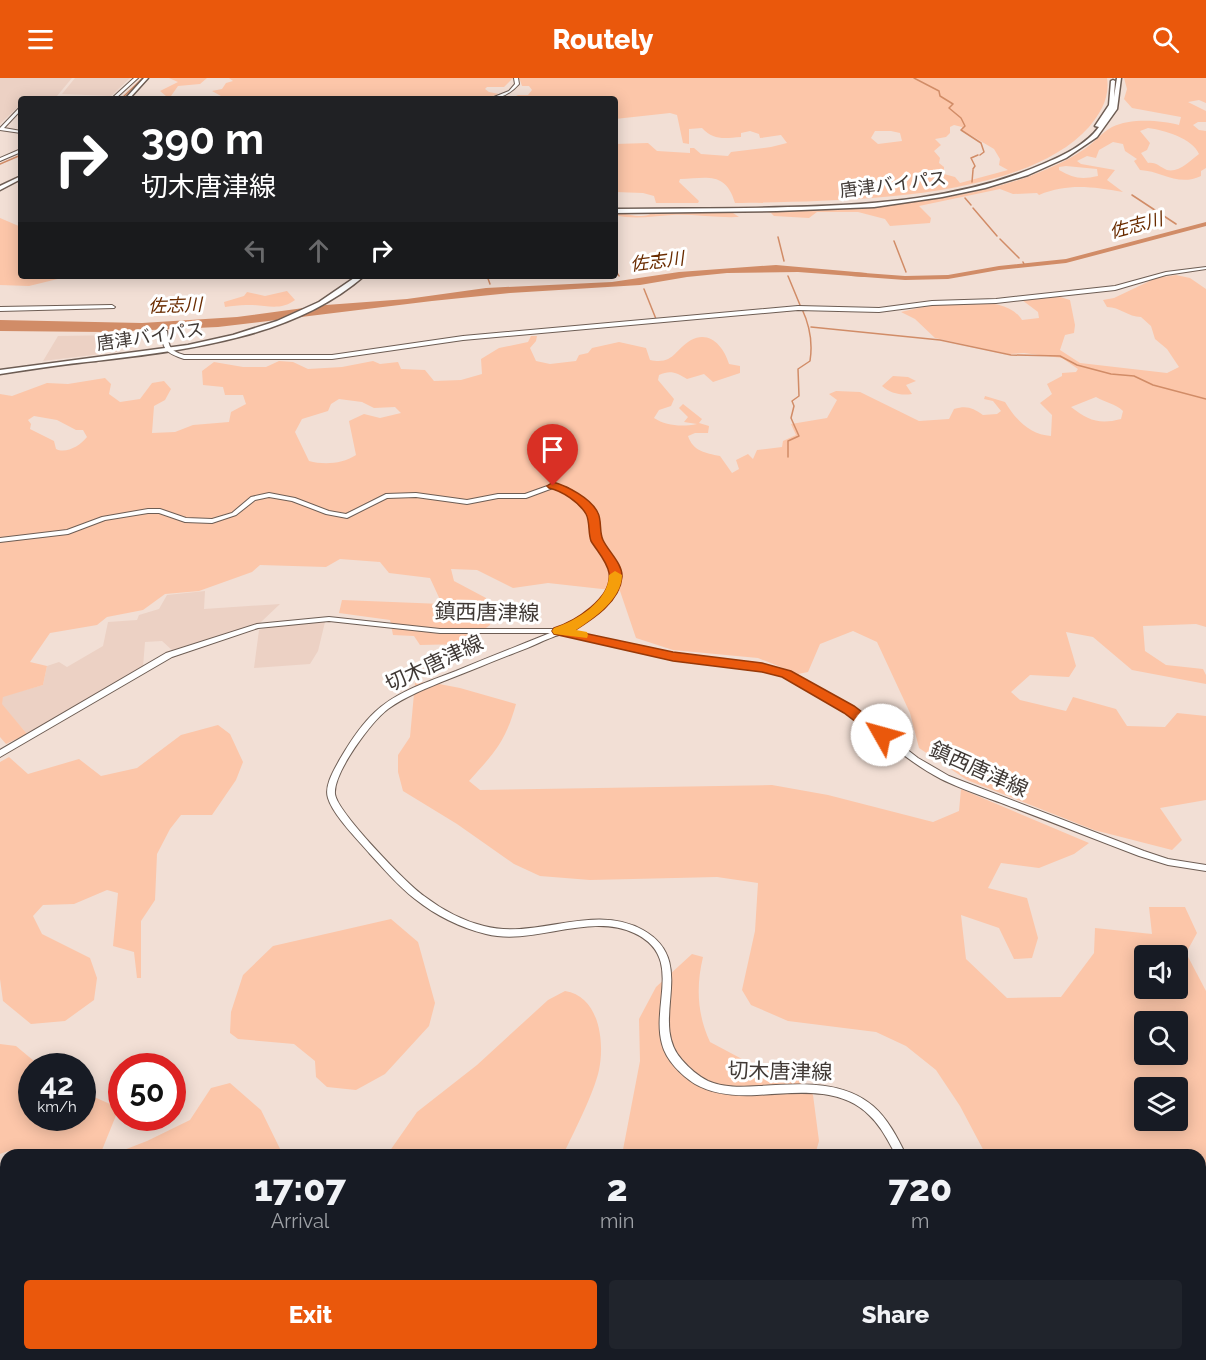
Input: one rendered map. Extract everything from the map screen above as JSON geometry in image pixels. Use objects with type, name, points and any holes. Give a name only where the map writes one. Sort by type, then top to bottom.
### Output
[{"type":"highway","name":"唐津バイパス","points":[[618,210],[872,203],[933,194],[989,181],[1047,162],[1090,134],[1109,110],[1113,98],[1113,78]]},
{"type":"highway","name":"唐津バイパス","points":[[618,210],[875,205],[987,185],[1057,162],[1096,135],[1115,112],[1120,92],[1119,78]]},
{"type":"highway","name":"唐津バイパス","points":[[0,372],[167,350],[225,339],[276,323],[326,300],[357,279]]},
{"type":"main road","points":[[116,96],[136,78]]},
{"type":"main road","points":[[130,96],[146,78]]},
{"type":"main road","points":[[499,96],[510,92],[517,84],[516,78]]},
{"type":"main road","points":[[1,129],[18,111]]},
{"type":"main road","points":[[1,129],[18,132]]},
{"type":"main road","points":[[0,160],[18,151]]},
{"type":"main road","points":[[0,188],[18,179]]},
{"type":"main road","points":[[165,332],[167,350],[171,354],[198,359],[332,357],[463,338],[798,308],[879,310],[932,303],[1011,299],[1115,288],[1166,274],[1206,268]]},
{"type":"main road","points":[[0,309],[112,307]]},
{"type":"main road","name":"切木唐津線","points":[[0,540],[68,532],[104,519],[148,512],[160,511],[184,520],[212,521],[234,514],[253,498],[269,495],[293,499],[328,513],[346,516],[386,496],[416,495],[467,502],[498,496],[526,496],[557,486],[566,489],[592,513],[596,538],[614,568],[616,576],[610,593],[596,611],[570,627],[416,690],[391,703],[376,715],[336,772],[330,796],[343,818],[415,895],[432,907],[489,932],[509,933],[610,923],[640,932],[652,942],[668,967],[669,979],[664,1026],[666,1045],[678,1063],[696,1079],[717,1089],[742,1092],[819,1088],[841,1091],[860,1100],[876,1113],[890,1131],[898,1149]]},
{"type":"main road","name":"鎮西唐津線","points":[[0,754],[169,655],[257,627],[329,619],[440,631],[558,631],[673,656],[762,667],[786,674],[849,709],[915,760],[946,778],[1142,854],[1168,862],[1206,868]]},
{"type":"shaded area","points":[[0,78],[72,78],[57,96],[18,96],[18,107],[0,124]]},
{"type":"shaded area","points":[[75,78],[130,78],[111,96],[62,94]]},
{"type":"shaded area","points":[[169,78],[207,78],[200,84],[178,86],[171,96],[166,96],[160,91],[178,82]]},
{"type":"shaded area","points":[[229,78],[1107,78],[1108,85],[1104,104],[1093,122],[1058,152],[1018,171],[972,184],[922,193],[871,198],[735,203],[731,193],[721,181],[707,178],[680,179],[679,182],[699,201],[698,203],[656,203],[654,196],[643,193],[618,192],[618,144],[648,143],[657,151],[690,153],[690,148],[694,148],[701,154],[728,156],[731,152],[787,143],[781,135],[760,138],[759,134],[750,131],[741,133],[741,137],[720,138],[702,128],[689,129],[689,144],[683,143],[677,115],[670,113],[618,119],[618,96],[516,96],[528,95],[532,90],[529,86],[522,86],[520,80],[512,79],[504,87],[487,87],[485,89],[489,92],[499,94],[493,96],[221,96],[212,91],[222,89],[226,83],[233,81]],"holes":[[[954,125],[962,127],[962,130],[994,149],[1000,159],[999,165],[1008,170],[960,183],[955,177],[944,174],[944,167],[939,163],[940,158],[934,151],[941,145],[935,139],[946,137],[950,133],[950,127]],[[875,131],[900,133],[902,141],[878,144],[871,138]]]},
{"type":"shaded area","points":[[1124,78],[1206,78],[1206,103],[1199,100],[1188,102],[1206,111],[1206,122],[1193,125],[1199,130],[1206,131],[1206,168],[1201,171],[1201,176],[1185,180],[1140,170],[1134,161],[1137,159],[1125,151],[1123,144],[1113,142],[1099,150],[1096,158],[1087,156],[1077,161],[1081,164],[1115,170],[1107,180],[1123,192],[1071,187],[1039,195],[1037,193],[1013,194],[1000,189],[919,206],[931,218],[930,223],[890,226],[885,219],[858,212],[817,212],[809,218],[774,216],[760,210],[862,207],[964,194],[997,186],[1050,168],[1087,148],[1108,129],[1119,124],[1145,121],[1179,125],[1181,117],[1132,108],[1124,99],[1127,89]],"holes":[[[1148,128],[1184,139],[1199,154],[1176,170],[1167,170],[1154,163],[1148,163],[1141,153],[1147,150],[1150,143],[1140,131]],[[1059,167],[1097,169],[1098,176],[1077,178],[1059,170]]]},
{"type":"shaded area","points":[[730,211],[739,217],[680,215],[637,217],[618,215],[620,213],[645,216],[653,212]]},
{"type":"shaded area","points":[[0,218],[18,226],[18,279],[58,279],[29,286],[0,285]]},
{"type":"shaded area","points":[[776,265],[867,273],[865,277],[798,272],[727,273],[640,285],[510,293],[432,301],[218,327],[106,332],[0,331],[0,320],[142,323],[237,317],[486,288],[612,282],[679,272]]},
{"type":"shaded area","points":[[1176,275],[1190,278],[1206,289],[1206,627],[1196,624],[1143,626],[1145,651],[1166,665],[1203,669],[1206,684],[1132,670],[1093,637],[1066,632],[1076,666],[1069,677],[1030,675],[1011,692],[1020,700],[1066,711],[1073,697],[1116,709],[1127,726],[1165,727],[1177,713],[1206,716],[1206,800],[1160,808],[1182,840],[1172,850],[1094,830],[967,780],[919,748],[910,713],[877,642],[853,631],[820,644],[808,672],[798,674],[758,658],[673,650],[636,638],[620,591],[548,583],[513,588],[477,570],[451,569],[454,581],[486,598],[490,625],[464,644],[420,645],[414,636],[393,635],[390,620],[339,613],[342,600],[442,604],[430,578],[389,573],[380,562],[340,559],[326,567],[260,565],[252,572],[199,591],[165,594],[143,610],[107,617],[97,625],[50,633],[30,662],[47,666],[43,685],[3,697],[2,704],[27,734],[6,744],[0,737],[0,394],[12,396],[47,383],[68,384],[105,378],[111,384],[109,394],[120,402],[140,399],[152,383],[164,381],[171,389],[165,400],[154,406],[152,433],[175,432],[193,425],[229,422],[231,412],[246,404],[243,395],[225,395],[223,387],[203,385],[202,371],[214,362],[243,367],[266,367],[279,361],[293,362],[308,369],[342,367],[373,361],[380,364],[398,362],[401,369],[425,370],[434,381],[461,380],[482,374],[481,359],[499,348],[528,342],[531,336],[537,336],[530,348],[536,361],[550,364],[576,361],[579,355],[588,353],[592,348],[619,342],[646,348],[650,360],[664,360],[669,359],[691,340],[704,337],[720,346],[729,364],[740,366],[740,373],[713,382],[704,374],[687,379],[673,372],[659,375],[658,380],[674,399],[671,406],[659,410],[654,418],[674,425],[697,424],[684,422],[688,417],[679,408],[683,404],[702,419],[699,423],[709,426],[708,433],[695,433],[688,436],[690,441],[696,448],[720,456],[732,473],[739,469],[736,460],[748,454],[753,459],[757,450],[782,447],[783,441],[796,435],[791,424],[827,418],[837,400],[829,394],[836,391],[860,392],[919,421],[949,419],[954,409],[963,407],[973,409],[983,415],[997,414],[1001,411],[993,401],[984,399],[985,396],[1005,402],[1024,425],[1036,433],[1051,436],[1052,415],[1040,403],[1052,394],[1047,384],[1062,376],[1062,373],[1076,372],[1078,369],[1062,358],[1024,353],[1009,354],[935,338],[915,319],[901,312],[929,306],[983,302],[1013,311],[1022,320],[1039,318],[1038,312],[1022,300],[1054,295],[1070,300],[1075,325],[1074,333],[1065,335],[1060,350],[1080,363],[1167,373],[1179,367],[1167,349],[1155,339],[1151,326],[1141,317],[1107,307],[1103,300],[1114,298],[1156,278]],"holes":[[[1096,397],[1123,411],[1121,419],[1094,420],[1071,407]],[[339,399],[362,402],[374,408],[395,407],[401,413],[380,418],[364,414],[349,421],[356,455],[333,463],[309,461],[295,432],[302,419],[328,411],[331,404]],[[34,416],[57,420],[76,430],[83,430],[87,437],[73,448],[56,449],[54,441],[30,429],[31,424],[28,420]]]},
{"type":"shaded area","points":[[287,291],[295,300],[283,306],[225,307],[224,302],[244,296],[247,292],[265,296]]},
{"type":"shaded area","points":[[123,335],[117,352],[43,361],[58,336]]},
{"type":"shaded area","points":[[893,376],[908,377],[916,381],[906,385],[912,394],[896,393],[882,386]]},
{"type":"shaded area","points":[[205,591],[204,609],[280,604],[260,623],[172,650],[162,641],[145,642],[143,667],[34,732],[27,734],[1,704],[3,696],[43,685],[47,666],[59,662],[67,667],[103,646],[108,622],[137,620],[139,615],[159,609],[167,595]]},
{"type":"shaded area","points":[[325,622],[318,651],[310,664],[254,668],[259,630],[276,625]]},
{"type":"shaded area","points":[[429,682],[516,704],[503,738],[469,781],[480,790],[772,785],[828,795],[933,822],[959,811],[961,789],[1089,843],[1074,854],[1039,868],[1001,863],[988,888],[1027,898],[1038,938],[1032,958],[1014,959],[999,928],[961,915],[966,959],[1007,998],[1061,997],[1094,953],[1095,928],[1152,934],[1149,907],[1185,907],[1197,933],[1188,949],[1188,945],[1134,945],[1134,999],[1188,999],[1188,957],[1206,991],[1206,1149],[983,1149],[960,1106],[936,1070],[906,1046],[876,1032],[788,1021],[751,1005],[742,990],[755,931],[758,883],[717,877],[590,880],[540,876],[514,864],[457,824],[403,791],[398,772],[398,755],[410,737],[415,683]]},
{"type":"shaded area","points":[[218,725],[230,734],[243,762],[236,780],[212,815],[181,815],[170,829],[157,854],[155,900],[141,921],[141,978],[137,978],[134,952],[113,946],[118,893],[107,890],[74,904],[43,905],[33,916],[42,934],[90,958],[97,978],[94,1000],[65,1021],[31,1024],[3,1001],[0,979],[0,762],[9,757],[28,774],[79,759],[101,776],[137,768],[181,735]]},
{"type":"shaded area","points":[[391,919],[418,942],[435,1003],[429,1026],[385,1074],[356,1090],[327,1087],[316,1077],[315,1061],[294,1044],[238,1039],[230,1033],[231,1012],[243,975],[273,946]]},
{"type":"shaded area","points":[[692,954],[703,957],[699,979],[699,1000],[702,1021],[710,1042],[757,1067],[797,1075],[813,1095],[819,1141],[817,1149],[623,1149],[640,1061],[639,1019],[656,987]]},
{"type":"shaded area","points":[[565,991],[586,1001],[597,1021],[600,1034],[599,1070],[593,1090],[566,1149],[391,1149],[417,1112],[477,1065],[548,1000]]},
{"type":"shaded area","points":[[0,1044],[16,1046],[24,1053],[18,1053],[18,1131],[96,1131],[96,1098],[108,1103],[110,1131],[102,1149],[0,1149]]},
{"type":"shaded area","points":[[230,1083],[261,1110],[280,1149],[126,1149],[167,1131],[186,1131],[186,1122],[190,1120],[211,1088]]},
{"type":"waterway","points":[[124,96],[143,78]]},
{"type":"waterway","points":[[914,78],[939,91],[940,96],[953,104],[949,108],[961,118],[965,126],[961,130],[981,143],[984,152],[980,155]]},
{"type":"waterway","points":[[973,169],[975,166],[971,158],[978,155]]},
{"type":"waterway","points":[[0,164],[18,156]]},
{"type":"waterway","points":[[972,182],[973,170]]},
{"type":"waterway","points":[[1132,195],[1176,224]]},
{"type":"waterway","points":[[965,198],[971,205]]},
{"type":"waterway","points":[[973,208],[997,236]]},
{"type":"waterway","name":"佐志川","points":[[851,274],[905,278],[948,277],[999,268],[1066,261],[1206,224]]},
{"type":"waterway","points":[[778,237],[784,261]]},
{"type":"waterway","points":[[1000,239],[1019,258]]},
{"type":"waterway","points":[[894,241],[906,272]]},
{"type":"waterway","name":"佐志川","points":[[1023,262],[1025,266]]},
{"type":"waterway","points":[[788,276],[800,305]]},
{"type":"waterway","points":[[488,279],[490,284]]},
{"type":"waterway","points":[[644,289],[656,319]]},
{"type":"waterway","points":[[788,457],[788,441],[799,436],[791,418],[794,406],[792,401],[799,396],[798,369],[810,361],[811,354],[810,334],[802,309]]},
{"type":"waterway","points":[[811,327],[940,340],[1011,355],[1060,356],[1077,365],[1111,374],[1134,376],[1153,385],[1206,399]]},
{"type":"slow traffic","points":[[582,635],[558,631],[570,627],[596,611],[610,593],[615,583],[615,575]]},
{"type":"route","points":[[553,486],[566,489],[592,513],[599,547],[614,568],[616,576],[610,593],[596,611],[570,627],[558,631],[673,656],[744,664],[786,674],[849,709],[882,735]]}]
